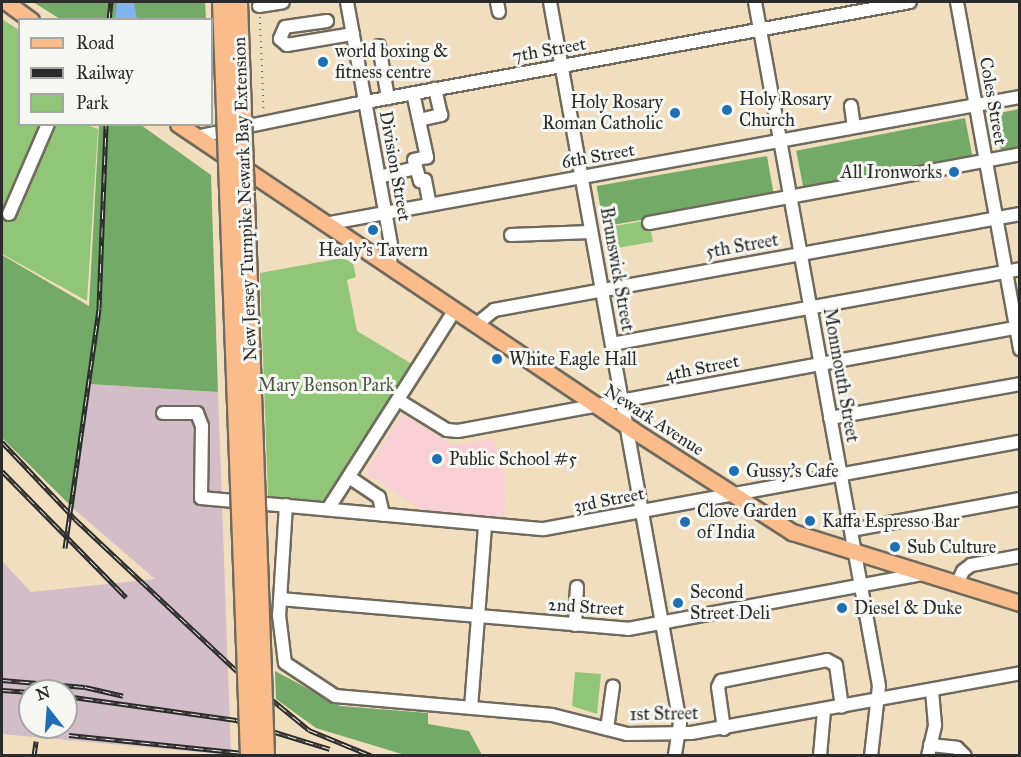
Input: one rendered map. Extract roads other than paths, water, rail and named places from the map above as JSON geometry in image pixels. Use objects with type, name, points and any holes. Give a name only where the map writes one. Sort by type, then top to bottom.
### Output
[{"type":"highway","name":"New Jersey Turnpike Newark Bay Extension","points":[[222,2],[250,756]]},
{"type":"highway","name":"New Jersey Turnpike Newark Bay Extension","points":[[238,2],[266,756]]},
{"type":"main road","points":[[6,2],[28,18]]},
{"type":"main road","name":"Newark Avenue","points":[[181,126],[627,426],[804,538],[1020,603]]},
{"type":"street","points":[[259,10],[283,2]]},
{"type":"street","name":"Brunswick Street","points":[[550,2],[663,623],[681,733],[675,756]]},
{"type":"street","name":"Monmouth Street","points":[[755,2],[879,686],[871,756]]},
{"type":"street","name":"7th Street","points":[[196,137],[413,93],[910,2]]},
{"type":"street","name":"Coles Street","points":[[957,2],[1020,349]]},
{"type":"street","name":"Division Street","points":[[353,9],[353,34],[393,256],[390,267]]},
{"type":"street","points":[[327,21],[285,27],[280,39],[287,45],[353,34]]},
{"type":"street","points":[[379,46],[388,98]]},
{"type":"street","points":[[419,120],[441,115],[435,89]]},
{"type":"street","points":[[413,93],[427,157],[414,160],[420,181],[425,180],[430,205]]},
{"type":"street","name":"6th Street","points":[[325,224],[1020,97]]},
{"type":"street","points":[[851,106],[854,128]]},
{"type":"street","points":[[9,214],[47,126]]},
{"type":"street","points":[[649,223],[1020,154]]},
{"type":"street","points":[[379,177],[416,168]]},
{"type":"street","name":"5th Street","points":[[477,324],[494,310],[1020,214]]},
{"type":"street","points":[[511,236],[591,232]]},
{"type":"street","points":[[612,344],[1020,269]]},
{"type":"street","points":[[328,509],[455,310]]},
{"type":"street","name":"4th Street","points":[[398,399],[447,430],[458,431],[1018,328]]},
{"type":"street","points":[[830,417],[1020,384]]},
{"type":"street","name":"3rd Street","points":[[163,413],[197,413],[202,426],[201,498],[485,526],[553,529],[1020,442]]},
{"type":"street","points":[[349,477],[379,497],[383,515]]},
{"type":"street","points":[[851,530],[1020,500]]},
{"type":"street","points":[[280,599],[286,505]]},
{"type":"street","points":[[471,708],[485,526]]},
{"type":"street","points":[[957,584],[971,564],[1020,556]]},
{"type":"street","name":"2nd Street","points":[[280,599],[628,629],[922,574]]},
{"type":"street","points":[[575,625],[577,587]]},
{"type":"street","name":"1st Street","points":[[280,599],[284,659],[335,696],[559,716],[627,734],[724,729],[1020,673]]},
{"type":"street","points":[[724,729],[717,687],[721,681],[827,660],[836,665],[842,707]]},
{"type":"street","points":[[607,729],[613,686]]},
{"type":"street","points":[[932,690],[935,725],[929,750],[957,748],[965,756]]},
{"type":"street","points":[[820,756],[824,710]]},
{"type":"water","points":[[117,2],[134,2],[137,18],[115,18]]},
{"type":"railway","points":[[109,18],[111,2]]},
{"type":"railway","points":[[65,548],[99,308],[106,126]]},
{"type":"railway","points":[[2,442],[75,519],[237,671],[309,730],[372,756]]},
{"type":"railway","points":[[2,471],[126,597]]},
{"type":"railway","points":[[2,680],[85,687],[123,696]]},
{"type":"railway","points":[[2,690],[18,691]]},
{"type":"railway","points":[[78,698],[236,720],[330,749]]},
{"type":"railway","points":[[78,736],[273,756]]},
{"type":"railway","points":[[34,756],[36,741]]},
{"type":"place","name":"world boxing & fitness centre","points":[[323,62]]},
{"type":"place","name":"Holy Rosary Church","points":[[727,110]]},
{"type":"place","name":"Holy Rosary Roman Catholic","points":[[675,113]]},
{"type":"place","name":"All Ironworks","points":[[954,172]]},
{"type":"place","name":"Healy's Tavern","points":[[373,230]]},
{"type":"place","name":"White Eagle Hall","points":[[497,359]]},
{"type":"place","name":"Public School #5","points":[[437,459]]},
{"type":"place","name":"Gussy's Cafe","points":[[734,471]]},
{"type":"place","name":"Kaffa Espresso Bar","points":[[810,521]]},
{"type":"place","name":"Clove Garden of India","points":[[685,522]]},
{"type":"place","name":"Sub Culture","points":[[895,547]]},
{"type":"place","name":"Second Street Deli","points":[[678,603]]},
{"type":"place","name":"Diesel & Duke","points":[[842,608]]},
{"type":"park label","name":"Mary Benson Park","points":[[326,385]]}]
